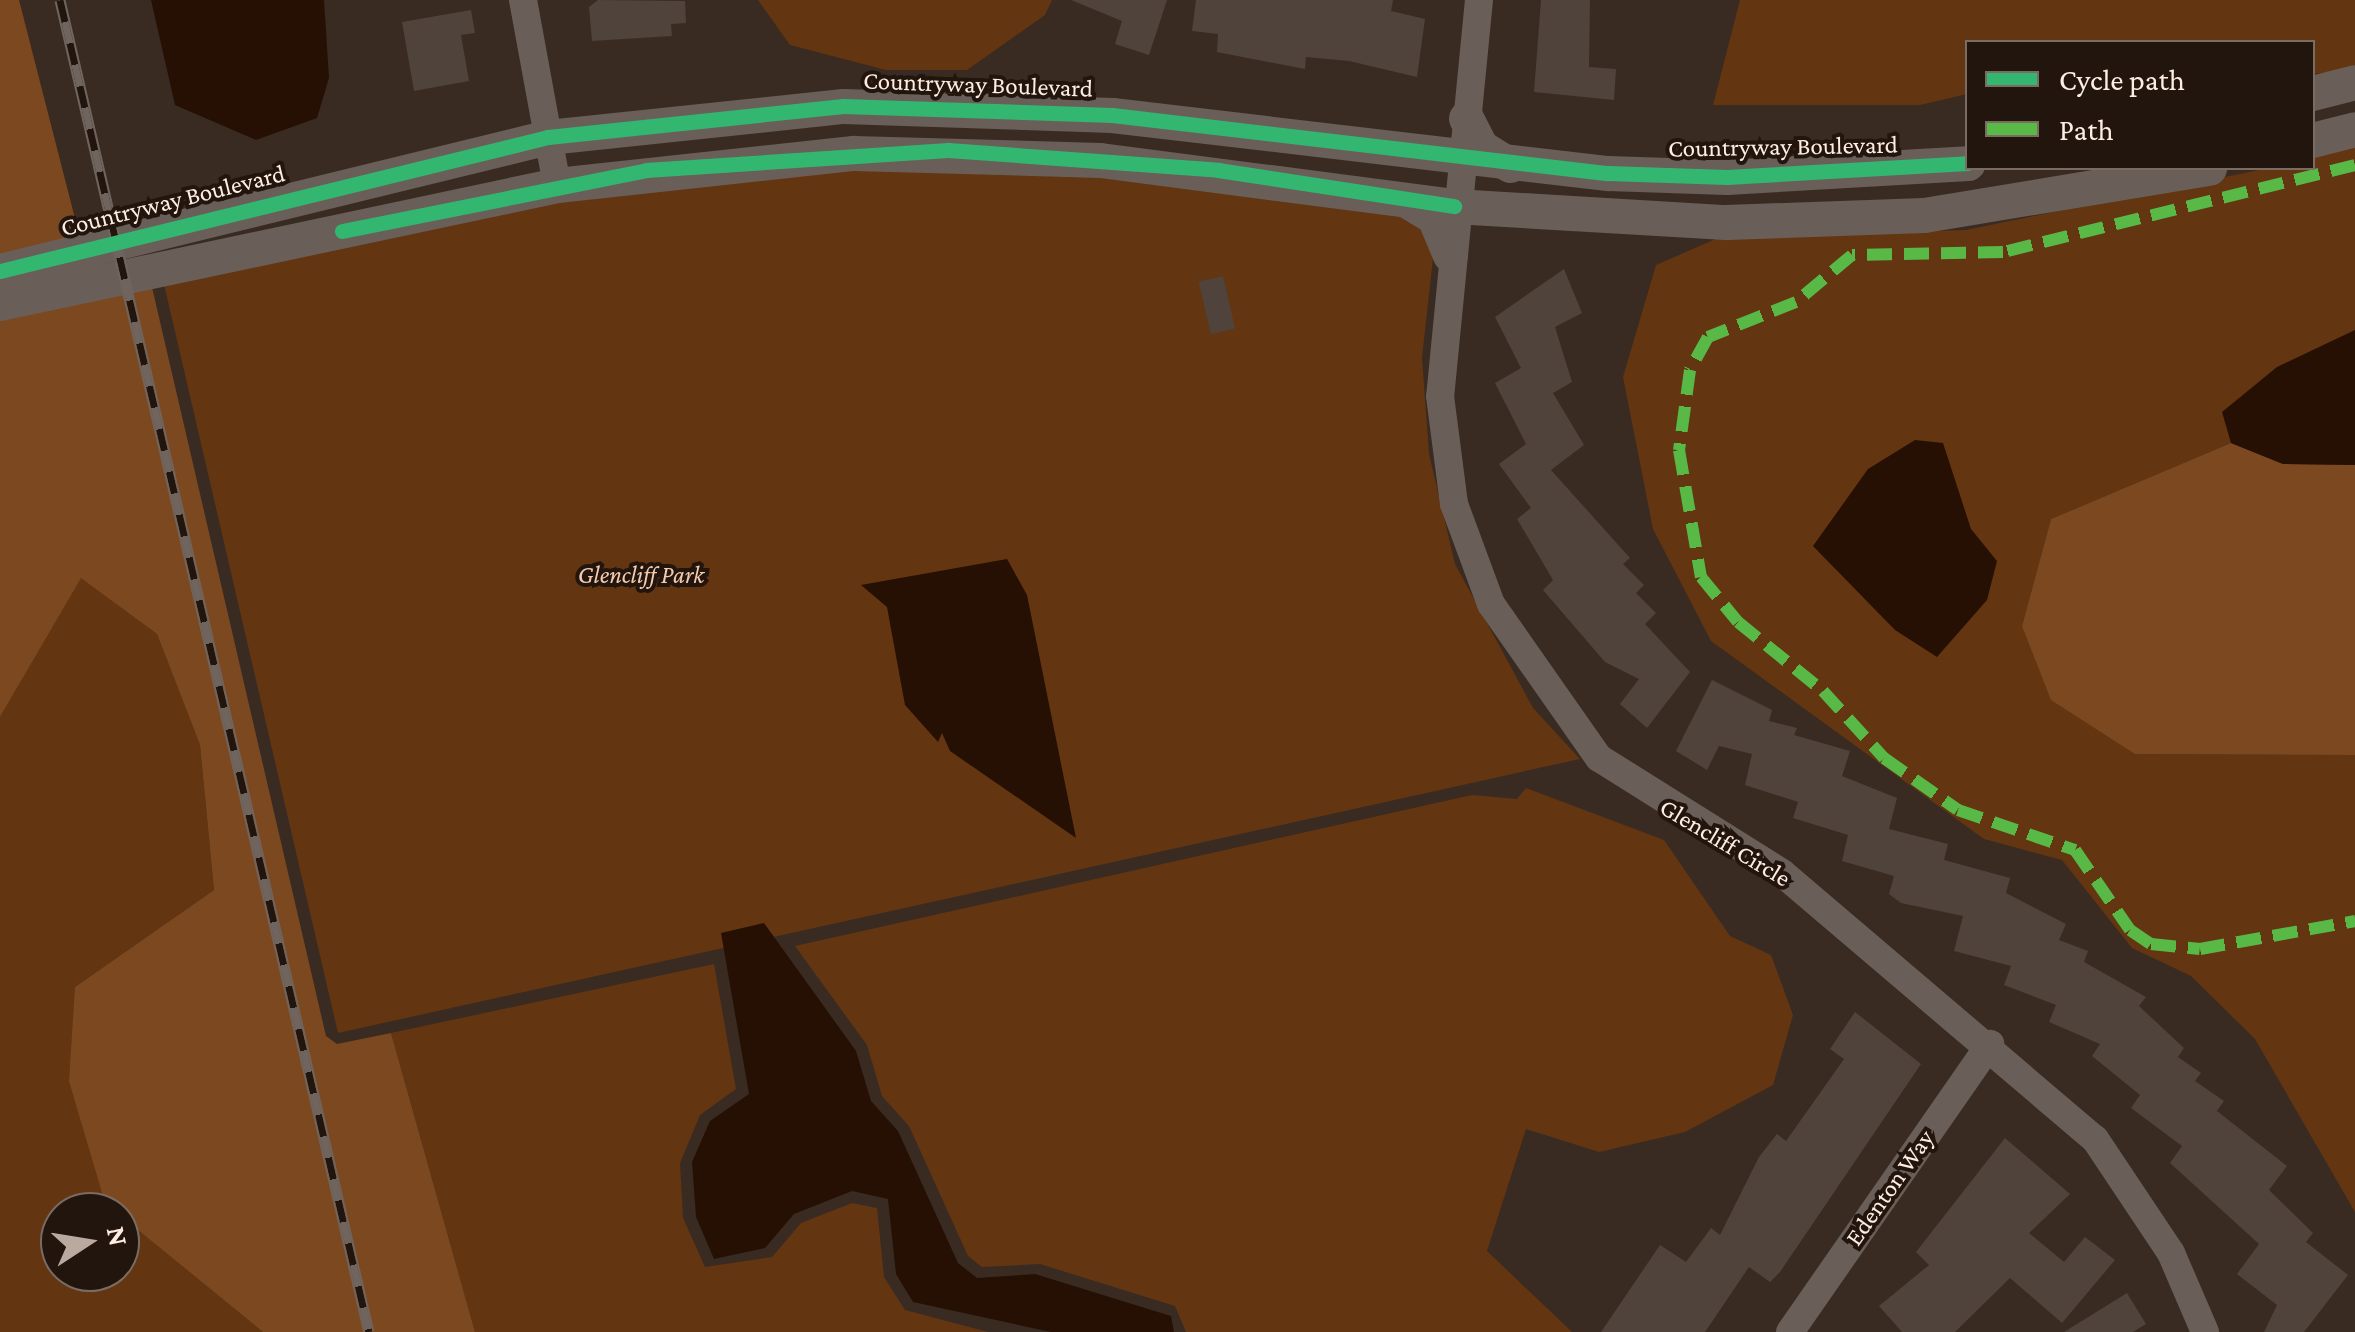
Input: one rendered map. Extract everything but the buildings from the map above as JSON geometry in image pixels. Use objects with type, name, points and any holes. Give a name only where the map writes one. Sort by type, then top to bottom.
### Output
[{"type":"street","points":[[523,0],[557,185]]},
{"type":"street","name":"Glencliff Circle","points":[[1479,0],[1457,182],[1440,396],[1454,504],[1491,604],[1534,675],[1599,758],[1638,790],[1782,873],[1990,1044],[2095,1140],[2171,1253],[2205,1332]]},
{"type":"street","points":[[2315,92],[2355,82]]},
{"type":"street","name":"Countryway Boulevard","points":[[0,271],[548,137],[720,114],[940,106],[1112,115],[1410,154],[1507,211],[1726,222],[1924,215],[2196,170]]},
{"type":"street","points":[[1410,154],[1444,147],[1466,118],[1480,147],[1511,165]]},
{"type":"street","points":[[2315,139],[2355,129]]},
{"type":"street","name":"Countryway Boulevard","points":[[0,303],[557,185],[853,152],[1176,166],[1400,198],[1511,165],[1727,177],[1965,163]]},
{"type":"street","points":[[1176,166],[1215,160],[1404,184],[1513,177],[1660,186],[1727,177]]},
{"type":"street","points":[[1400,198],[1434,216],[1450,256]]},
{"type":"street","points":[[1450,256],[1466,225],[1507,211]]},
{"type":"street","name":"Edenton Way","points":[[1790,1332],[1990,1044]]},
{"type":"green space","points":[[758,0],[1052,0],[1045,15],[967,70],[886,70],[790,45]]},
{"type":"green space","points":[[1740,0],[2355,0],[2355,69],[2315,74],[2315,40],[1965,40],[1965,94],[1920,105],[1713,105]]},
{"type":"green space","points":[[2355,146],[2355,465],[2231,443],[2051,519],[2022,626],[2135,754],[2355,755],[2355,1212],[2255,1039],[2191,976],[2132,948],[2062,860],[1984,839],[1711,641],[1653,529],[1623,377],[1656,265],[1718,238],[1966,230],[2259,170],[2315,170],[2315,156]]},
{"type":"green space","name":"Glencliff Park","points":[[956,163],[1182,182],[1418,219],[1433,258],[1422,358],[1429,454],[1455,564],[1533,708],[1580,759],[338,1033],[163,280],[620,187]]},
{"type":"green space","points":[[81,577],[157,634],[200,745],[214,890],[75,987],[103,1192],[40,1192],[40,1292],[140,1292],[140,1231],[263,1332],[0,1332],[0,717]]},
{"type":"green space","points":[[1526,788],[1664,840],[1730,936],[1771,955],[1793,1015],[1773,1085],[1685,1132],[1599,1152],[1526,1129],[1487,1251],[1572,1332],[1186,1332],[1175,1306],[1040,1264],[982,1267],[968,1256],[909,1126],[882,1096],[867,1045],[795,946],[1472,795],[1517,799]]},
{"type":"green space","points":[[714,964],[736,1089],[700,1115],[680,1163],[683,1218],[705,1267],[772,1257],[801,1223],[852,1203],[877,1208],[884,1277],[905,1310],[988,1332],[475,1332],[391,1033]]},
{"type":"shaded area","points":[[0,0],[19,0],[80,238],[0,257]]},
{"type":"shaded area","points":[[151,0],[324,0],[329,78],[317,118],[256,140],[175,105]]},
{"type":"shaded area","points":[[151,283],[326,1036],[337,1044],[391,1033],[475,1332],[263,1332],[140,1232],[140,1192],[102,1192],[69,1081],[75,987],[214,890],[200,745],[157,634],[81,578],[0,717],[0,316]]},
{"type":"shaded area","points":[[2355,330],[2355,465],[2283,464],[2231,443],[2222,412],[2277,367]]},
{"type":"shaded area","points":[[1915,440],[1943,443],[1971,529],[1997,561],[1987,600],[1937,657],[1895,630],[1813,546],[1868,469]]},
{"type":"shaded area","points":[[2231,443],[2283,464],[2355,465],[2355,755],[2135,754],[2051,700],[2022,626],[2051,519]]},
{"type":"shaded area","points":[[1007,559],[1027,595],[1076,838],[950,751],[942,733],[938,742],[905,705],[887,607],[861,585]]},
{"type":"shaded area","points":[[764,923],[856,1051],[871,1101],[898,1131],[958,1263],[977,1278],[1035,1274],[1171,1316],[1174,1332],[1051,1332],[913,1302],[896,1274],[888,1199],[852,1191],[794,1214],[765,1248],[714,1259],[696,1217],[692,1162],[710,1121],[749,1094],[721,933]]},
{"type":"railway","points":[[60,0],[369,1332]]},
{"type":"marked path","points":[[2355,165],[2003,252],[1852,255],[1796,302],[1708,337],[1690,370],[1679,450],[1701,577],[1738,622],[1823,691],[1884,758],[1958,810],[2075,850],[2130,930],[2151,944],[2200,949],[2355,921]]},
{"type":"cycle path","points":[[0,271],[548,137],[843,106],[1112,115],[1608,173],[1727,177],[1965,163]]},
{"type":"cycle path","points":[[342,231],[646,170],[948,150],[1218,170],[1454,206]]}]
